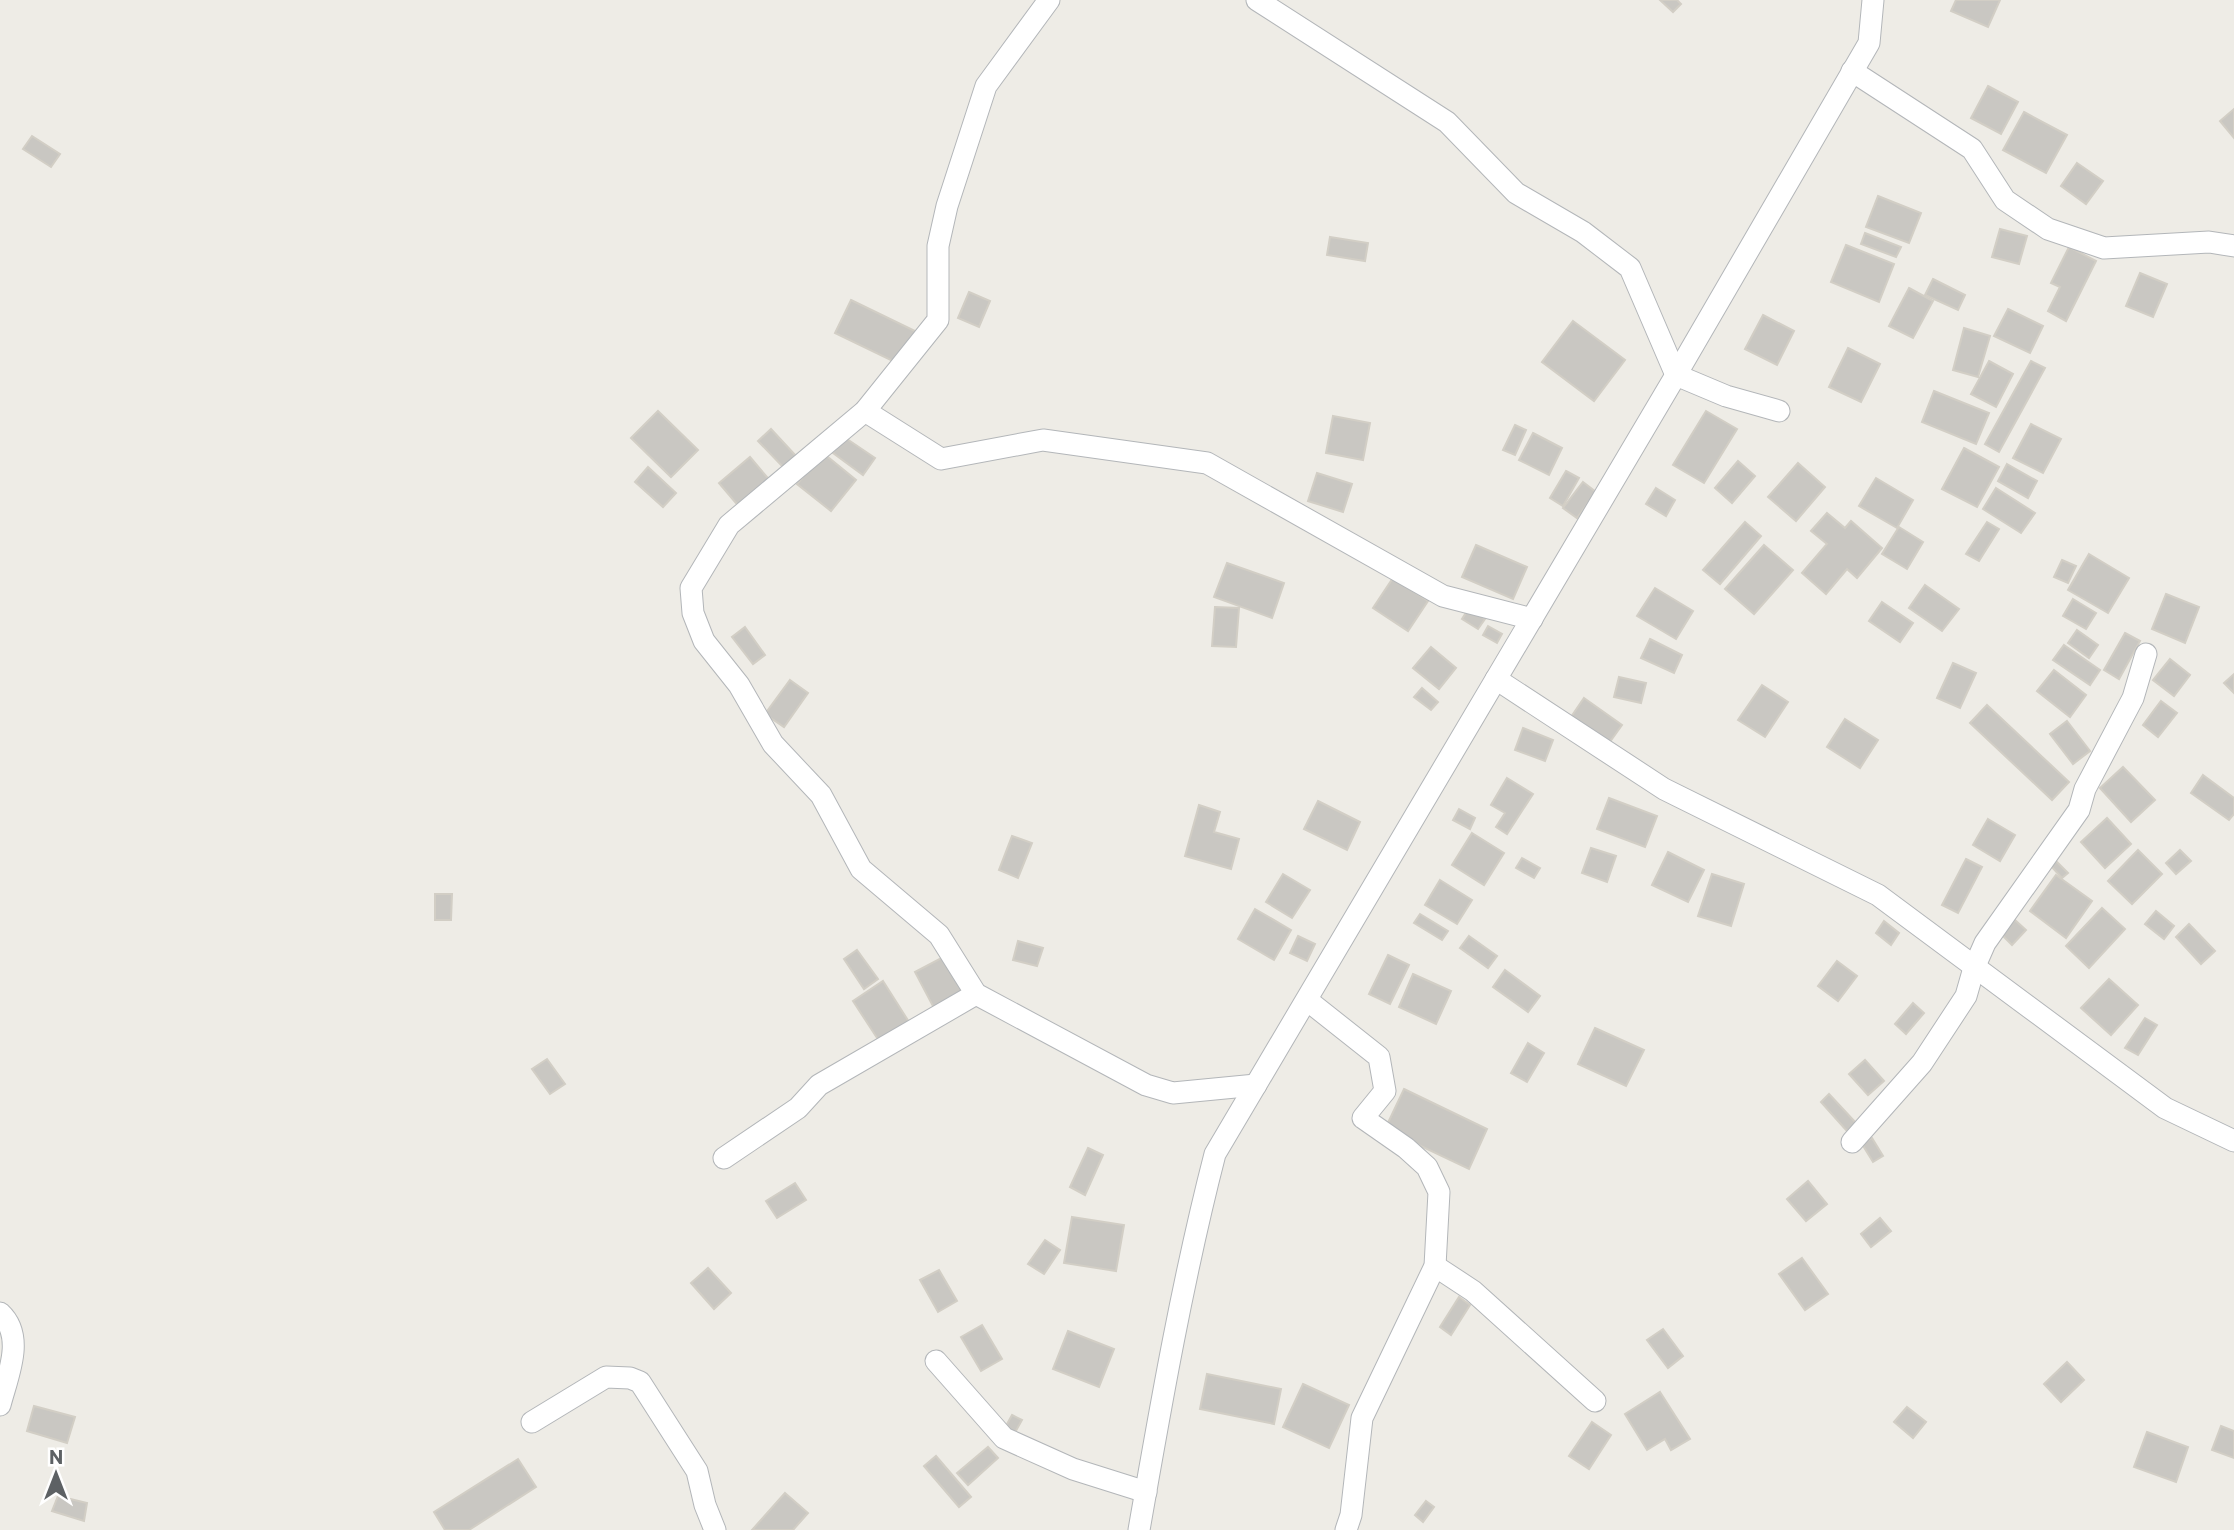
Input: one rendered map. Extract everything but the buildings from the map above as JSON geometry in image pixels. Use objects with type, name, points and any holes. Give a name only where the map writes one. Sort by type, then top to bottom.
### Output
[{"type":"street","points":[[1049,0],[986,86],[947,206],[938,246],[938,320],[865,411],[729,525],[691,588],[693,613],[704,641],[739,685],[773,744],[821,795],[861,869],[939,935],[976,994],[1146,1085],[1173,1093],[1256,1085]]},
{"type":"street","points":[[1257,0],[1447,122],[1516,193],[1583,232],[1630,268],[1676,375],[1726,396],[1779,411]]},
{"type":"street","points":[[1139,1530],[1175,1324],[1195,1232],[1216,1154],[1869,43],[1873,0]]},
{"type":"street","points":[[1852,71],[1972,149],[2005,200],[2048,229],[2104,248],[2209,242],[2234,247]]},
{"type":"street","points":[[865,411],[941,459],[1043,440],[1207,463],[1443,596],[1532,619]]},
{"type":"street","points":[[1852,1143],[1922,1063],[1966,996],[1985,943],[2079,810],[2085,789],[2133,698],[2146,654]]},
{"type":"street","points":[[1496,679],[1664,789],[1878,895],[2165,1108],[2234,1141]]},
{"type":"street","points":[[724,1158],[798,1108],[819,1085],[976,994]]},
{"type":"street","points":[[1307,1000],[1380,1057],[1385,1091],[1363,1118],[1406,1148],[1427,1167],[1439,1192],[1435,1266],[1362,1418],[1351,1515],[1346,1530]]},
{"type":"street","points":[[1435,1266],[1473,1291],[1595,1401]]},
{"type":"street","points":[[0,1314],[11,1327],[14,1340],[0,1405]]},
{"type":"street","points":[[936,1361],[1004,1438],[1073,1469],[1146,1492]]},
{"type":"street","points":[[532,1422],[606,1377],[630,1378],[639,1382],[697,1471],[705,1505],[715,1530]]}]
